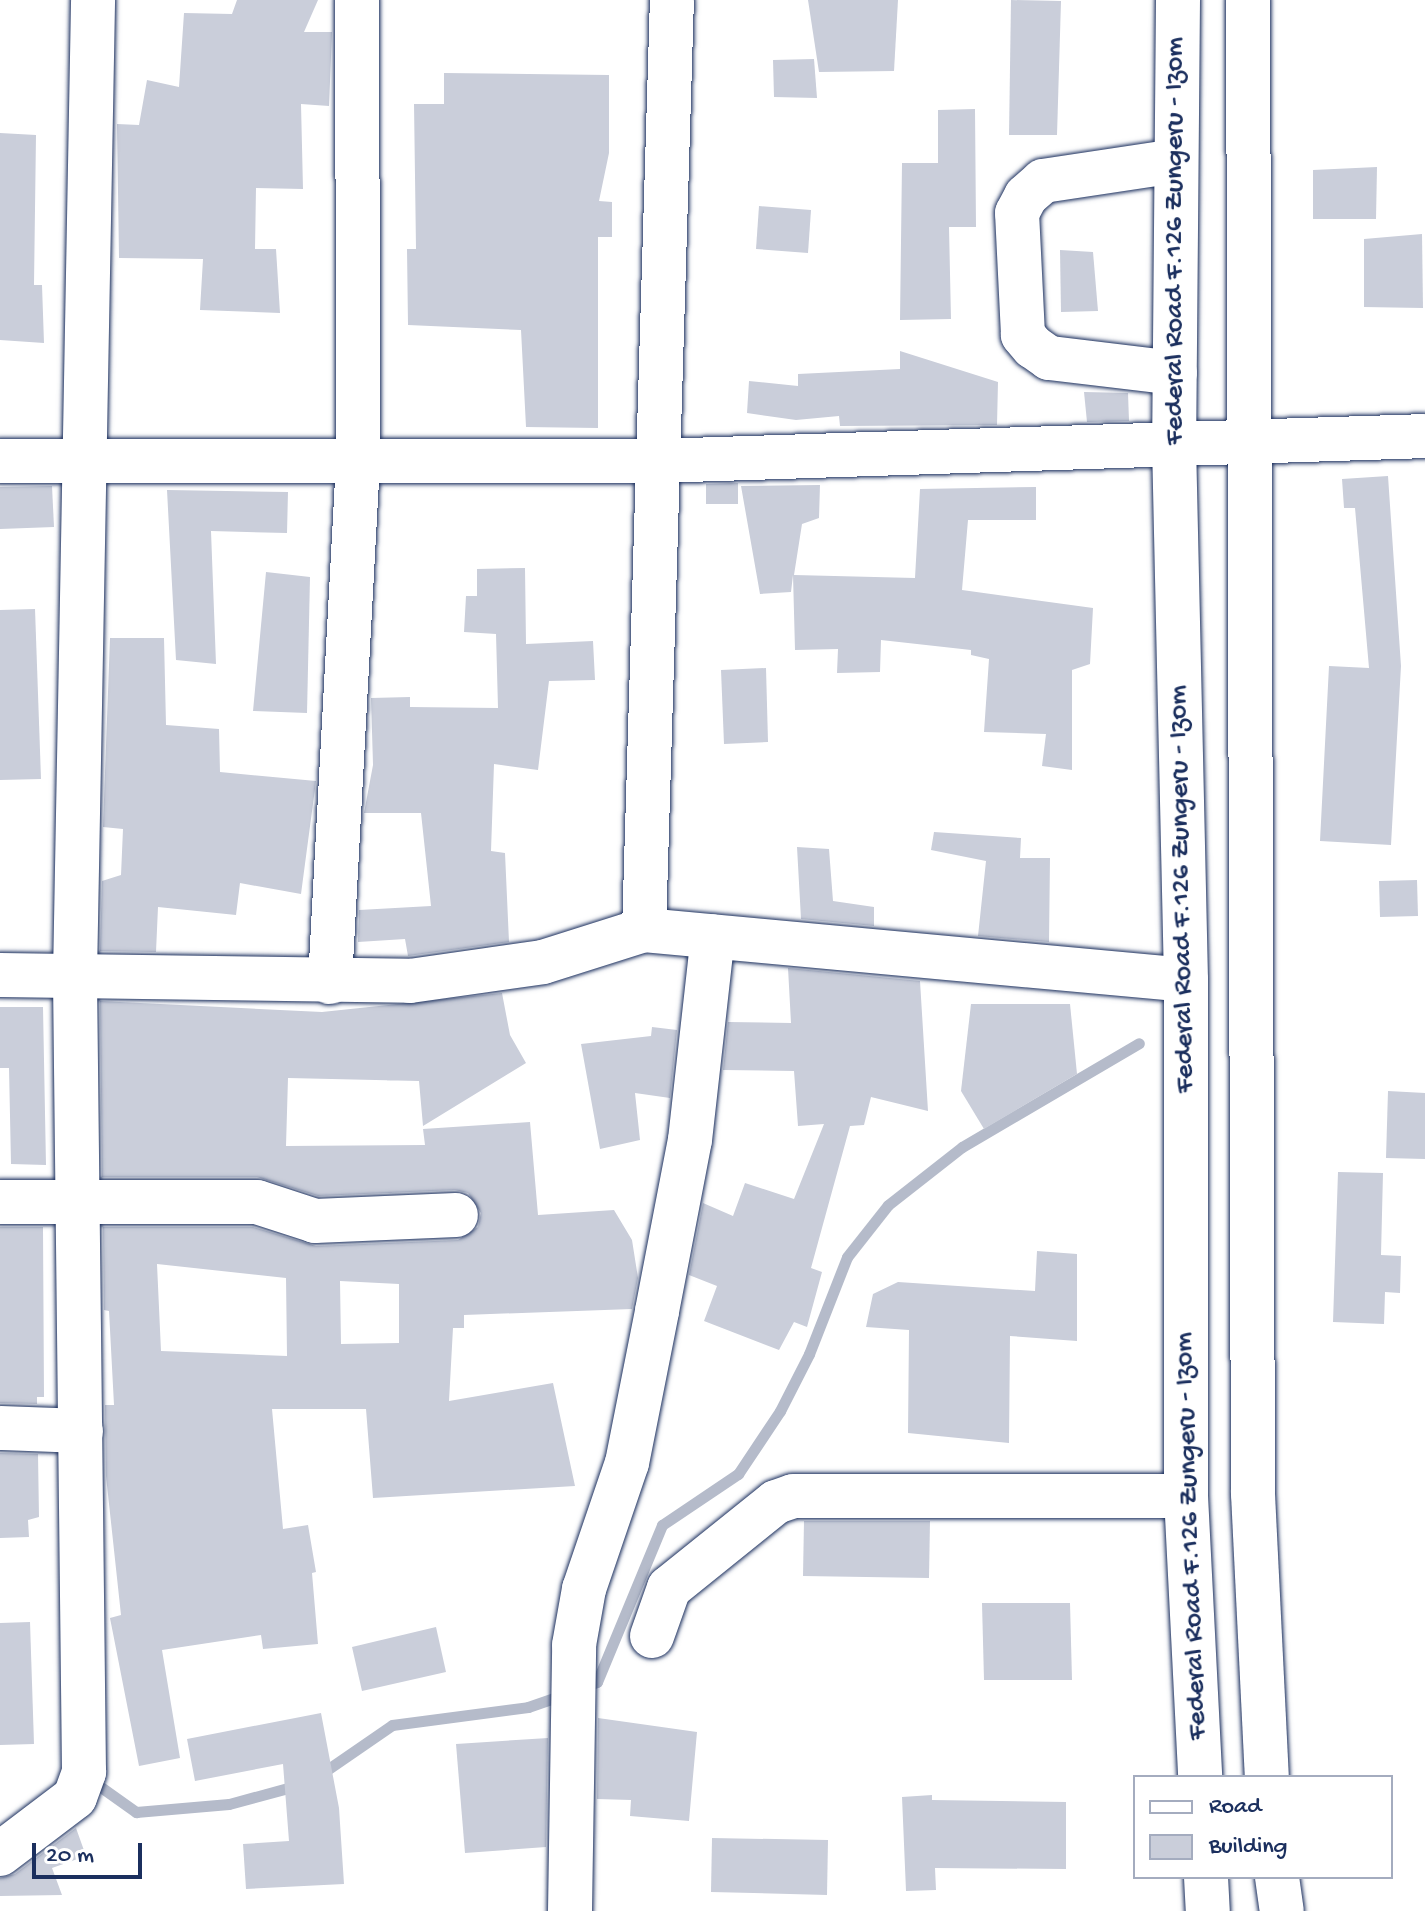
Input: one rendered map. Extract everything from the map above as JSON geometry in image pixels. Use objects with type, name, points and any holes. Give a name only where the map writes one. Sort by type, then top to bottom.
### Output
[{"type":"street","points":[[0,1854],[75,1797],[82,1784],[80,1205],[75,976],[88,461],[93,0]]},
{"type":"street","points":[[330,982],[358,461],[357,0]]},
{"type":"street","points":[[644,930],[672,0]]},
{"type":"street","name":"Federal Road F.126 Zungeru - Izom","points":[[1178,0],[1174,443],[1186,980],[1186,1496],[1200,1775]]},
{"type":"street","points":[[1248,0],[1253,1494],[1267,1775]]},
{"type":"street","points":[[1175,373],[1049,358],[1033,347],[1023,335],[1017,213],[1026,196],[1043,181],[1176,161]]},
{"type":"street","points":[[0,461],[657,461],[1251,438],[1425,436]]},
{"type":"street","points":[[0,975],[410,981],[510,968],[644,930],[1186,980]]},
{"type":"street","points":[[570,1911],[571,1673],[584,1589],[627,1463],[690,1140],[713,936]]},
{"type":"street","points":[[0,1202],[80,1205],[257,1202],[315,1221],[456,1215]]},
{"type":"street","points":[[0,1428],[81,1431]]},
{"type":"street","points":[[652,1636],[669,1588],[776,1502],[793,1496],[1186,1496]]},
{"type":"street","points":[[1206,1879],[1208,1911]]},
{"type":"street","points":[[1277,1879],[1282,1911]]},
{"type":"building","points":[[237,0],[318,0],[304,32],[332,32],[329,106],[301,104],[303,189],[256,188],[255,249],[276,249],[280,313],[200,310],[203,259],[119,258],[117,124],[139,125],[147,80],[179,87],[184,13],[232,14]]},
{"type":"building","points":[[808,0],[898,0],[894,71],[819,72]]},
{"type":"building","points":[[1011,0],[1061,1],[1057,135],[1009,135]]},
{"type":"building","points":[[814,59],[817,98],[774,97],[773,60]]},
{"type":"building","points":[[444,73],[609,75],[609,153],[599,201],[612,202],[612,237],[598,237],[598,428],[526,427],[521,330],[408,325],[407,249],[416,249],[414,104],[444,104]]},
{"type":"building","points":[[975,109],[976,227],[949,227],[951,319],[900,320],[902,163],[938,163],[938,110]]},
{"type":"building","points":[[0,133],[36,135],[34,285],[42,285],[44,343],[0,340]]},
{"type":"building","points":[[1377,167],[1376,219],[1313,219],[1313,170]]},
{"type":"building","points":[[759,206],[811,210],[808,253],[756,249]]},
{"type":"building","points":[[1422,234],[1423,308],[1364,307],[1364,239]]},
{"type":"building","points":[[1060,250],[1093,252],[1098,311],[1061,312]]},
{"type":"building","points":[[900,351],[998,382],[997,425],[840,426],[839,416],[796,420],[747,413],[749,381],[798,386],[798,374],[900,369]]},
{"type":"building","points":[[1084,392],[1128,393],[1129,421],[1087,422]]},
{"type":"building","points":[[1388,476],[1401,666],[1391,845],[1320,841],[1329,666],[1369,668],[1355,508],[1344,508],[1342,479]]},
{"type":"building","points":[[738,483],[738,504],[706,504],[706,484]]},
{"type":"building","points":[[820,485],[819,518],[802,524],[794,575],[915,578],[920,489],[1036,487],[1036,520],[968,520],[962,590],[1093,608],[1090,664],[1072,670],[1072,770],[1042,766],[1046,734],[984,732],[989,659],[971,655],[971,650],[881,640],[880,672],[837,673],[838,649],[795,650],[793,575],[791,592],[760,594],[741,486]]},
{"type":"building","points":[[52,486],[54,527],[0,529],[0,487]]},
{"type":"building","points":[[167,490],[288,492],[287,533],[211,531],[216,664],[176,660]]},
{"type":"building","points":[[525,568],[526,644],[593,641],[595,680],[549,681],[538,770],[494,764],[491,851],[505,853],[509,942],[408,956],[405,939],[358,942],[359,910],[431,906],[421,813],[364,813],[373,765],[371,698],[410,697],[410,707],[498,708],[496,634],[464,632],[466,596],[477,596],[477,569]]},
{"type":"building","points":[[266,572],[310,577],[307,713],[253,711]]},
{"type":"building","points":[[35,609],[41,779],[0,780],[0,610]]},
{"type":"building","points":[[110,638],[164,638],[166,725],[219,729],[220,772],[316,781],[301,894],[240,883],[236,915],[158,907],[156,952],[100,951],[102,881],[121,875],[123,829],[103,827]]},
{"type":"building","points":[[766,668],[768,742],[724,744],[721,670]]},
{"type":"building","points":[[934,832],[1021,838],[1020,858],[1050,858],[1049,942],[978,936],[986,861],[931,850]]},
{"type":"building","points":[[797,847],[829,849],[833,901],[874,907],[874,926],[801,919]]},
{"type":"building","points":[[1417,880],[1418,916],[1380,917],[1379,881]]},
{"type":"building","points":[[788,968],[920,981],[928,1111],[871,1097],[864,1125],[850,1126],[811,1268],[822,1272],[807,1327],[794,1322],[779,1350],[704,1321],[717,1286],[689,1275],[703,1203],[733,1216],[745,1183],[794,1199],[824,1124],[798,1126],[794,1071],[723,1070],[728,1022],[791,1023]]},
{"type":"building","points":[[502,993],[510,1035],[526,1063],[423,1126],[419,1081],[288,1078],[286,1146],[425,1145],[423,1129],[530,1122],[538,1215],[614,1210],[632,1240],[638,1278],[632,1309],[464,1315],[464,1328],[453,1328],[449,1401],[553,1383],[575,1486],[373,1498],[366,1409],[272,1409],[283,1529],[308,1525],[316,1572],[312,1573],[318,1644],[263,1649],[261,1635],[162,1650],[180,1758],[139,1766],[110,1618],[121,1615],[106,1476],[105,1405],[114,1405],[109,1311],[104,1310],[103,1227],[253,1227],[316,1246],[458,1240],[478,1227],[481,1213],[468,1193],[455,1190],[318,1196],[257,1177],[102,1177],[100,1001],[322,1012]],"holes":[[[157,1264],[286,1278],[287,1356],[161,1351]],[[340,1281],[399,1284],[399,1343],[341,1344]]]},
{"type":"building","points":[[971,1004],[1070,1004],[1077,1074],[984,1129],[961,1091]]},
{"type":"building","points":[[0,1007],[43,1007],[46,1165],[11,1164],[9,1068],[0,1068]]},
{"type":"building","points":[[652,1027],[677,1030],[670,1098],[635,1093],[640,1140],[600,1149],[581,1044],[651,1036]]},
{"type":"building","points":[[1388,1091],[1425,1093],[1425,1159],[1386,1158]]},
{"type":"building","points":[[1338,1172],[1383,1173],[1381,1255],[1401,1256],[1400,1293],[1385,1292],[1384,1324],[1333,1322]]},
{"type":"building","points":[[0,1227],[43,1227],[44,1397],[37,1397],[37,1404],[0,1403]]},
{"type":"building","points":[[1037,1251],[1077,1254],[1077,1341],[1010,1336],[1009,1443],[908,1433],[909,1330],[866,1327],[873,1294],[898,1282],[1035,1291]]},
{"type":"building","points":[[0,1453],[38,1454],[39,1517],[28,1520],[29,1537],[0,1538]]},
{"type":"building","points":[[804,1521],[930,1521],[929,1578],[803,1576]]},
{"type":"building","points":[[982,1603],[1070,1603],[1072,1680],[984,1680]]},
{"type":"building","points":[[30,1622],[34,1744],[0,1745],[0,1623]]},
{"type":"building","points":[[436,1627],[446,1672],[362,1691],[352,1647]]},
{"type":"building","points":[[321,1713],[339,1808],[344,1884],[246,1889],[243,1844],[289,1841],[283,1764],[195,1781],[187,1739]]},
{"type":"building","points":[[598,1718],[697,1732],[689,1821],[630,1816],[631,1800],[597,1799]]},
{"type":"building","points":[[548,1738],[546,1847],[465,1853],[456,1744]]},
{"type":"building","points":[[932,1795],[932,1800],[1066,1802],[1066,1869],[935,1868],[936,1890],[906,1891],[902,1797]]},
{"type":"building","points":[[76,1828],[86,1856],[52,1868],[62,1895],[0,1896],[0,1878],[15,1874]]},
{"type":"building","points":[[712,1838],[828,1840],[827,1895],[711,1892]]},
{"type":"waterway","points":[[582,1688],[597,1682],[662,1525],[738,1474],[780,1411],[809,1354],[847,1257],[888,1205],[962,1147],[1139,1043]]},
{"type":"waterway","points":[[321,1774],[392,1725],[528,1707],[565,1694]]},
{"type":"waterway","points":[[98,1785],[136,1812],[229,1804],[299,1785]]}]
